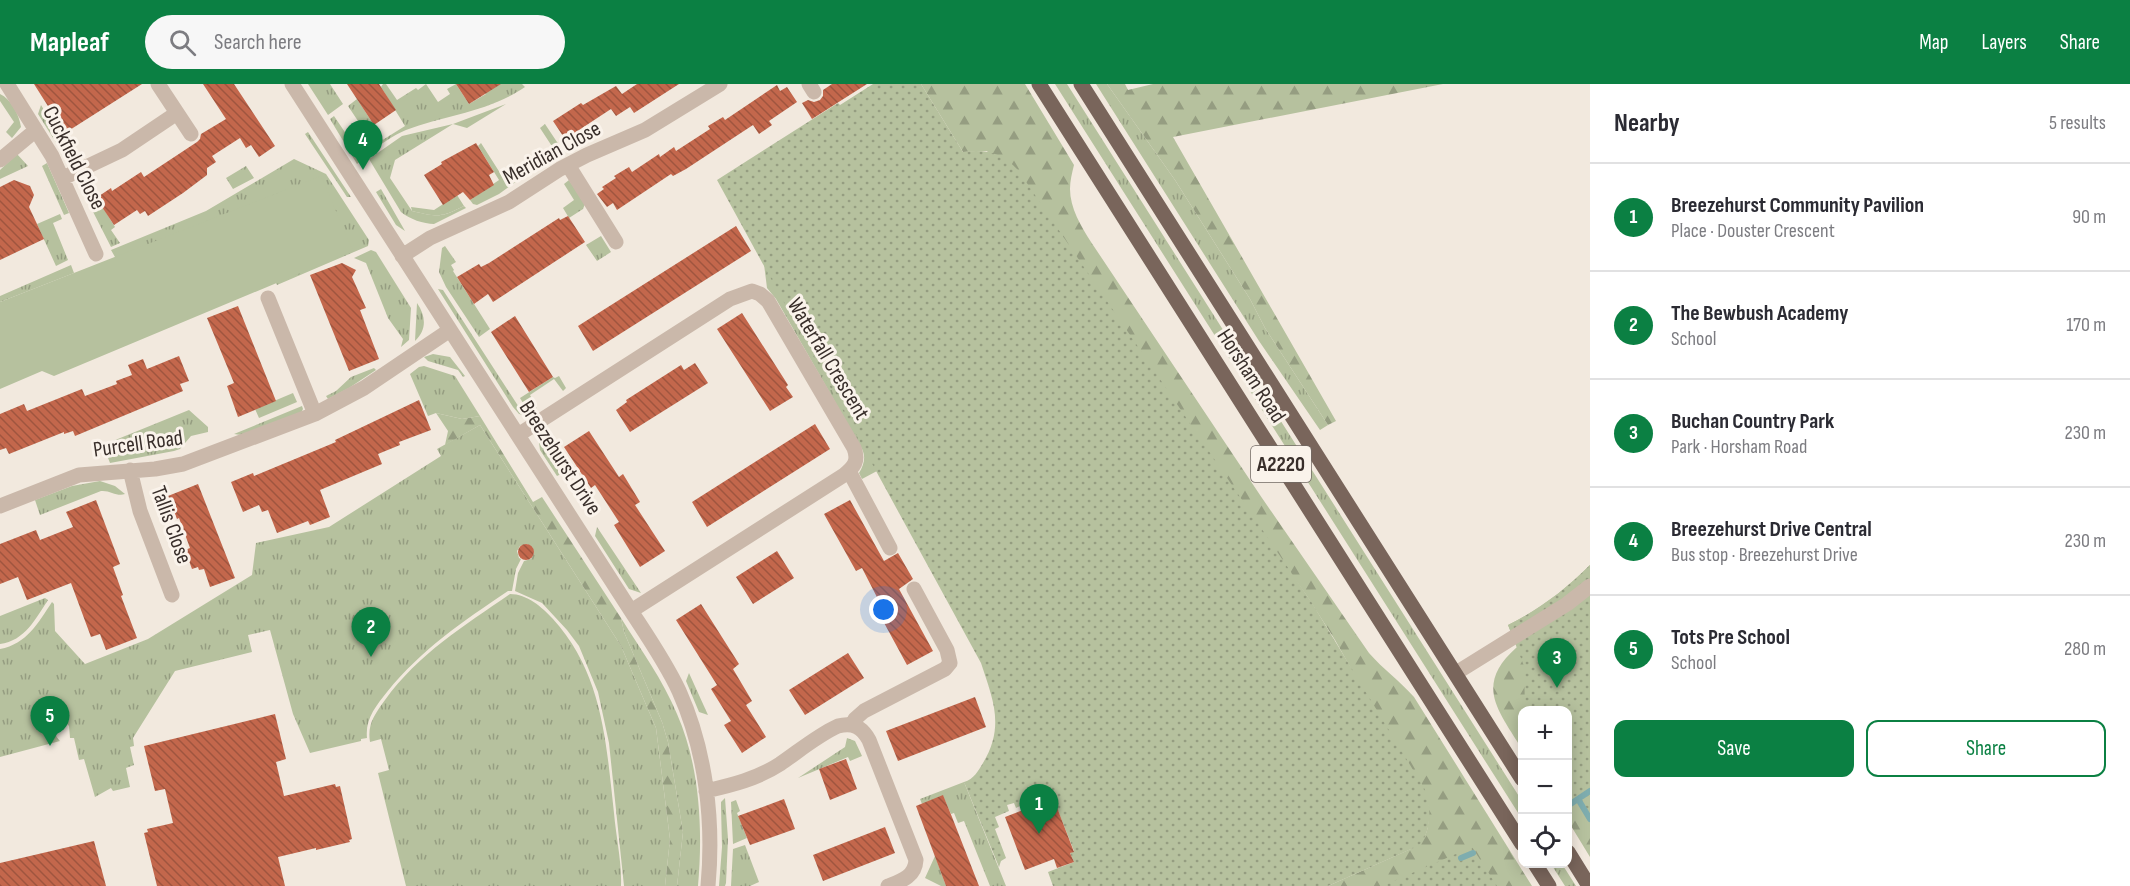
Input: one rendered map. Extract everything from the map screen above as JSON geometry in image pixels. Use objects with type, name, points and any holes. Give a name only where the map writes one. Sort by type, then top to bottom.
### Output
[{"type":"main road","name":"Horsham Road","points":[[1039,84],[1518,838]]},
{"type":"main road","name":"Horsham Road","points":[[1081,84],[1518,773]]},
{"type":"main road","points":[[1572,858],[1589,886]]},
{"type":"main road","points":[[1538,868],[1549,886]]},
{"type":"street","name":"Cuckfield Close","points":[[7,84],[63,178],[96,254]]},
{"type":"street","points":[[158,84],[191,134]]},
{"type":"street","name":"Breezehurst Drive","points":[[292,84],[667,668],[684,703],[697,744],[706,791],[710,843],[708,886]]},
{"type":"street","name":"Meridian Close","points":[[402,256],[430,238],[509,202],[568,165],[645,130],[720,84]]},
{"type":"street","points":[[63,178],[122,150],[177,113]]},
{"type":"street","points":[[0,160],[36,130]]},
{"type":"street","points":[[568,165],[616,242]]},
{"type":"street","name":"Waterfall Crescent","points":[[518,435],[715,308],[739,294],[752,291],[764,297],[771,306],[854,448],[857,460],[849,471]]},
{"type":"street","points":[[268,298],[315,414]]},
{"type":"street","name":"Purcell Road","points":[[0,506],[79,475],[183,464],[315,414],[357,392],[450,330]]},
{"type":"street","name":"Tallis Close","points":[[130,470],[140,511],[172,595]]},
{"type":"street","points":[[632,611],[849,471],[890,548]]},
{"type":"street","points":[[1456,673],[1559,609],[1590,586]]},
{"type":"street","points":[[852,725],[864,711],[945,669],[950,663],[947,650],[914,590]]},
{"type":"street","points":[[706,791],[741,783],[755,777],[779,765],[834,728],[852,725],[863,730],[915,856],[916,865],[912,873],[888,886]]},
{"type":"green space","points":[[308,84],[330,84],[343,104],[328,115]]},
{"type":"green space","points":[[386,84],[397,100],[426,84],[438,102],[450,94],[447,89],[456,84],[469,104],[486,94],[480,84],[522,84],[525,87],[482,108],[406,130],[366,154],[355,137],[363,132],[373,146],[405,126],[381,87]]},
{"type":"green space","points":[[873,84],[921,84],[963,152],[979,151],[994,154],[1018,170],[1312,603],[1424,788],[1427,794],[1429,818],[1426,834],[1418,846],[1328,886],[1053,886],[1048,872],[1074,862],[1070,853],[1074,851],[1053,798],[1049,799],[1046,790],[1023,799],[1024,804],[1016,808],[1014,803],[1007,805],[1009,811],[995,817],[999,827],[995,829],[1006,858],[1001,861],[999,867],[964,782],[973,777],[979,769],[990,750],[994,737],[993,701],[981,663],[717,180],[838,103],[840,105]]},
{"type":"green space","points":[[921,84],[1025,84],[1074,165],[1070,196],[1074,210],[1091,242],[1369,653],[1414,697],[1518,864],[1518,868],[1521,868],[1532,886],[1328,886],[1419,844],[1428,826],[1429,807],[1335,640],[1307,596],[987,151],[963,152]]},
{"type":"green space","points":[[1055,84],[1067,84],[1518,795],[1518,813]]},
{"type":"green space","points":[[1096,84],[1107,84],[1175,180],[1250,299],[1265,328],[1328,425],[1320,430],[1259,341]]},
{"type":"green space","points":[[1107,84],[1125,84],[1128,90],[1153,84],[1443,84],[1173,137],[1336,421],[1328,425],[1265,328],[1250,299],[1175,180]]},
{"type":"green space","points":[[0,94],[11,103],[20,122],[21,127],[12,138],[6,132],[14,122],[0,101]]},
{"type":"green space","points":[[357,99],[374,125],[368,129],[366,125],[362,127],[348,106]]},
{"type":"green space","points":[[506,104],[467,128],[453,124]]},
{"type":"green space","points":[[41,105],[66,146],[60,149],[38,114]]},
{"type":"green space","points":[[334,116],[363,159],[357,164],[330,119]]},
{"type":"green space","points":[[453,124],[395,160],[390,178],[412,211],[439,215],[464,206],[466,208],[434,224],[412,219],[401,212],[369,159],[402,136]]},
{"type":"green space","points":[[545,124],[564,155],[557,154],[540,128]]},
{"type":"green space","points":[[308,132],[351,197],[347,197],[305,134]]},
{"type":"green space","points":[[481,143],[502,176],[518,165],[525,175],[499,194],[477,205],[470,200],[499,180],[478,146]]},
{"type":"green space","points":[[17,154],[28,166],[0,179],[0,170]]},
{"type":"green space","points":[[294,159],[326,174],[369,240],[368,246],[277,285],[276,283],[115,257],[111,250],[206,211]]},
{"type":"green space","points":[[47,163],[69,213],[64,215],[42,166]]},
{"type":"green space","points":[[246,166],[254,178],[233,189],[226,178]]},
{"type":"green space","points":[[321,176],[353,251],[54,376],[42,371],[0,389],[0,302]]},
{"type":"green space","points":[[569,180],[585,204],[583,209],[569,218],[563,208],[574,200],[564,184]]},
{"type":"green space","points":[[381,189],[405,231],[396,225],[376,192]]},
{"type":"green space","points":[[92,190],[115,227],[111,230],[120,243],[111,247],[87,200]]},
{"type":"green space","points":[[457,195],[464,206],[449,213],[433,215],[412,211],[411,207],[434,210]]},
{"type":"green space","points":[[60,214],[62,219],[53,223],[68,260],[56,266],[37,224]]},
{"type":"green space","points":[[601,236],[611,252],[597,261],[586,245]]},
{"type":"green space","points":[[445,246],[456,262],[451,265],[453,271],[490,329],[479,337],[446,287],[439,272],[442,248]]},
{"type":"green space","points":[[371,250],[376,252],[411,308],[409,340],[401,347],[403,339],[388,318],[366,263],[354,258]]},
{"type":"green space","points":[[764,264],[877,471],[862,479],[859,473],[864,461],[862,449],[776,299],[767,288]]},
{"type":"green space","points":[[71,265],[74,273],[0,302],[0,296]]},
{"type":"green space","points":[[438,289],[443,290],[524,415],[519,414],[513,407]]},
{"type":"green space","points":[[417,303],[424,323],[422,332],[415,341]]},
{"type":"green space","points":[[433,354],[450,357],[465,376],[463,377],[458,370],[428,361],[424,357]]},
{"type":"green space","points":[[424,366],[455,376],[480,416],[462,419],[436,413],[428,416],[410,374]]},
{"type":"green space","points":[[374,368],[376,370],[349,388],[328,399],[326,396],[336,391],[351,377]]},
{"type":"green space","points":[[559,376],[566,388],[563,391],[554,379],[530,395],[537,408],[529,413],[520,398],[553,377]]},
{"type":"green space","points":[[293,393],[297,402],[259,418],[255,409]]},
{"type":"green space","points":[[302,406],[301,413],[241,435],[234,434]]},
{"type":"green space","points":[[189,410],[208,427],[208,432],[191,436],[180,449],[174,451],[110,463],[103,445]]},
{"type":"green space","points":[[436,413],[462,419],[480,416],[533,502],[542,497],[621,618],[624,632],[662,722],[668,742],[683,832],[677,886],[665,886],[670,839],[656,728],[621,646],[480,425],[445,445],[448,431]]},
{"type":"green space","points":[[480,425],[621,646],[656,728],[670,839],[665,886],[624,886],[609,743],[598,692],[579,646],[567,630],[542,603],[515,591],[518,573],[524,561],[531,559],[534,553],[532,547],[527,544],[520,546],[517,551],[521,559],[516,569],[512,591],[508,591],[459,625],[414,662],[375,708],[368,725],[367,738],[361,741],[310,753],[293,714],[270,630],[248,635],[252,652],[175,671],[133,738],[134,746],[130,747],[134,765],[126,768],[130,787],[113,791],[111,788],[95,797],[84,759],[79,760],[74,738],[70,738],[69,726],[62,718],[58,719],[55,728],[55,734],[60,741],[0,757],[0,649],[18,642],[31,632],[52,602],[55,631],[85,664],[148,639],[252,575],[256,543],[329,527],[441,456],[437,449]]},
{"type":"green space","points":[[538,435],[563,473],[557,476],[540,450]]},
{"type":"green space","points":[[100,481],[115,486],[125,494],[101,491],[40,515],[35,500],[72,486]]},
{"type":"green space","points":[[597,527],[641,593],[629,589],[595,536]]},
{"type":"green space","points":[[1590,565],[1590,857],[1572,828],[1572,706],[1518,706],[1518,743],[1499,710],[1494,698],[1493,686],[1496,673],[1517,647],[1508,625],[1552,598]]},
{"type":"green space","points":[[1590,565],[1590,820],[1578,799],[1572,803],[1572,706],[1525,706],[1524,666],[1508,625],[1552,598]]},
{"type":"green space","points":[[510,594],[528,599],[553,619],[570,640],[592,686],[608,760],[621,886],[406,886],[378,773],[389,770],[381,739],[370,742],[371,724],[385,700],[412,669],[459,629]]},
{"type":"green space","points":[[45,598],[48,600],[29,628],[9,642],[0,644],[0,616]]},
{"type":"green space","points":[[621,618],[665,689],[685,734],[695,777],[700,821],[698,886],[677,886],[683,832],[668,742],[662,722],[624,632]]},
{"type":"green space","points":[[689,673],[708,715],[699,712],[686,681]]},
{"type":"green space","points":[[847,738],[855,741],[862,756],[850,761],[848,757],[798,778],[845,747]]},
{"type":"green space","points":[[964,782],[1006,886],[990,886],[964,821],[958,823],[943,796],[922,804],[920,799]]},
{"type":"green space","points":[[725,798],[728,839],[726,883],[725,886],[719,886],[722,847],[721,802]]},
{"type":"green space","points":[[736,800],[740,811],[737,813],[747,838],[733,844],[731,802]]},
{"type":"green space","points":[[745,845],[759,882],[750,886],[731,886],[733,849]]},
{"type":"green space","points":[[1472,847],[1497,886],[1382,886]]},
{"type":"green space","points":[[935,856],[946,886],[925,878]]},
{"type":"green space","points":[[1554,868],[1565,868],[1576,886],[1565,886]]},
{"type":"building","points":[[34,84],[142,84],[65,133]]},
{"type":"building","points":[[203,84],[234,84],[275,146],[259,157],[251,145],[246,148],[240,138],[212,156],[216,162],[207,168],[207,175],[183,193],[148,216],[145,211],[140,214],[137,210],[114,225],[96,198],[111,188],[112,191],[141,172],[144,177],[197,142],[201,134],[226,119]]},
{"type":"building","points":[[347,84],[379,84],[396,110],[374,125]]},
{"type":"building","points":[[456,84],[501,84],[469,104]]},
{"type":"building","points":[[637,84],[679,84],[634,113],[630,107],[616,116],[611,109],[579,130],[581,133],[567,142],[553,121],[581,103],[583,105],[616,86],[622,94]]},
{"type":"building","points":[[832,84],[867,84],[812,119],[802,103],[808,100],[814,102],[820,100],[823,90]]},
{"type":"building","points":[[777,85],[780,91],[787,87],[797,102],[769,121],[772,125],[759,134],[753,125],[686,169],[673,176],[671,174],[617,210],[613,203],[607,207],[597,194],[604,189],[602,187],[616,178],[614,176],[629,167],[632,172],[674,147],[676,151],[710,129],[708,126],[723,117],[725,120]]},
{"type":"building","points":[[476,143],[494,172],[489,175],[494,185],[470,200],[463,192],[443,205],[424,175],[442,164],[441,162]]},
{"type":"building","points":[[14,180],[30,186],[34,195],[29,207],[44,239],[0,260],[0,187]]},
{"type":"building","points":[[568,216],[585,242],[493,302],[488,294],[474,304],[457,277],[479,264],[481,267],[489,263],[559,218],[560,220]]},
{"type":"building","points":[[736,226],[751,251],[593,351],[578,326]]},
{"type":"building","points":[[342,263],[356,270],[352,277],[366,308],[360,310],[379,359],[349,371],[310,275]]},
{"type":"building","points":[[238,306],[276,401],[238,417],[227,386],[234,383],[207,318]]},
{"type":"building","points":[[742,313],[788,385],[786,387],[793,397],[770,411],[717,329]]},
{"type":"building","points":[[515,316],[553,377],[529,392],[491,332]]},
{"type":"building","points":[[179,356],[189,381],[180,384],[183,391],[75,436],[73,431],[64,434],[64,432],[9,454],[6,448],[0,450],[0,414],[24,404],[27,411],[82,389],[85,396],[117,384],[116,381],[132,375],[128,365],[143,359],[147,369]]},
{"type":"building","points":[[695,363],[708,383],[630,432],[616,410],[627,402],[626,400],[681,365],[684,370]]},
{"type":"building","points":[[419,400],[431,430],[399,442],[400,445],[378,454],[382,464],[320,490],[330,517],[310,525],[308,521],[277,533],[268,510],[262,512],[259,505],[243,512],[231,482],[253,473],[254,476],[336,442],[335,440]]},
{"type":"building","points":[[815,424],[830,449],[707,527],[692,502]]},
{"type":"building","points":[[589,431],[619,477],[623,474],[640,502],[635,505],[665,551],[640,567],[614,525],[619,522],[595,485],[591,488],[564,447]]},
{"type":"building","points":[[198,484],[235,578],[210,587],[204,569],[199,570],[198,567],[192,569],[185,550],[190,548],[168,496]]},
{"type":"building","points":[[96,500],[120,564],[113,567],[137,638],[106,650],[100,634],[91,637],[71,583],[27,600],[18,577],[0,584],[0,544],[36,530],[40,540],[73,527],[66,512]]},
{"type":"building","points":[[850,500],[884,561],[898,553],[913,579],[899,589],[933,651],[907,665],[876,608],[881,605],[862,568],[856,571],[824,514]]},
{"type":"building","points":[[523,544],[529,544],[534,552],[532,558],[523,560],[518,555],[518,549]]},
{"type":"building","points":[[777,551],[794,578],[753,604],[736,577]]},
{"type":"building","points":[[701,604],[739,664],[733,669],[752,701],[746,705],[766,737],[742,753],[724,725],[731,721],[711,689],[717,685],[676,620]]},
{"type":"building","points":[[848,653],[864,678],[805,715],[789,690]]},
{"type":"building","points":[[975,697],[986,727],[898,761],[886,731]]},
{"type":"building","points":[[275,714],[286,759],[276,762],[284,796],[335,784],[336,787],[340,786],[352,839],[349,840],[350,842],[278,857],[285,886],[157,886],[144,833],[148,832],[147,829],[173,823],[165,789],[155,791],[144,746]]},
{"type":"building","points":[[846,759],[857,789],[830,800],[819,769]]},
{"type":"building","points":[[1046,790],[1049,799],[1053,797],[1074,852],[1070,853],[1074,862],[1057,868],[1054,859],[1025,870],[1005,817],[1033,806],[1029,797]]},
{"type":"building","points":[[943,795],[979,886],[946,886],[916,806]]},
{"type":"building","points":[[784,799],[795,829],[750,845],[738,816]]},
{"type":"building","points":[[885,827],[895,853],[823,881],[813,855]]},
{"type":"building","points":[[94,841],[106,886],[0,886],[0,863]]},
{"type":"waterway","points":[[1572,803],[1590,791]]},
{"type":"waterway","points":[[1578,799],[1590,819]]},
{"type":"waterway","points":[[1461,858],[1473,853]]},
{"type":"place","name":"Breezehurst Drive Central","points":[[363,170]]},
{"type":"place","name":"The Bewbush Academy","points":[[371,657]]},
{"type":"place","name":"Buchan Country Park","points":[[1557,688]]},
{"type":"place","name":"Tots Pre School","points":[[50,746]]},
{"type":"place","name":"Breezehurst Community Pavilion","points":[[1039,834]]}]
